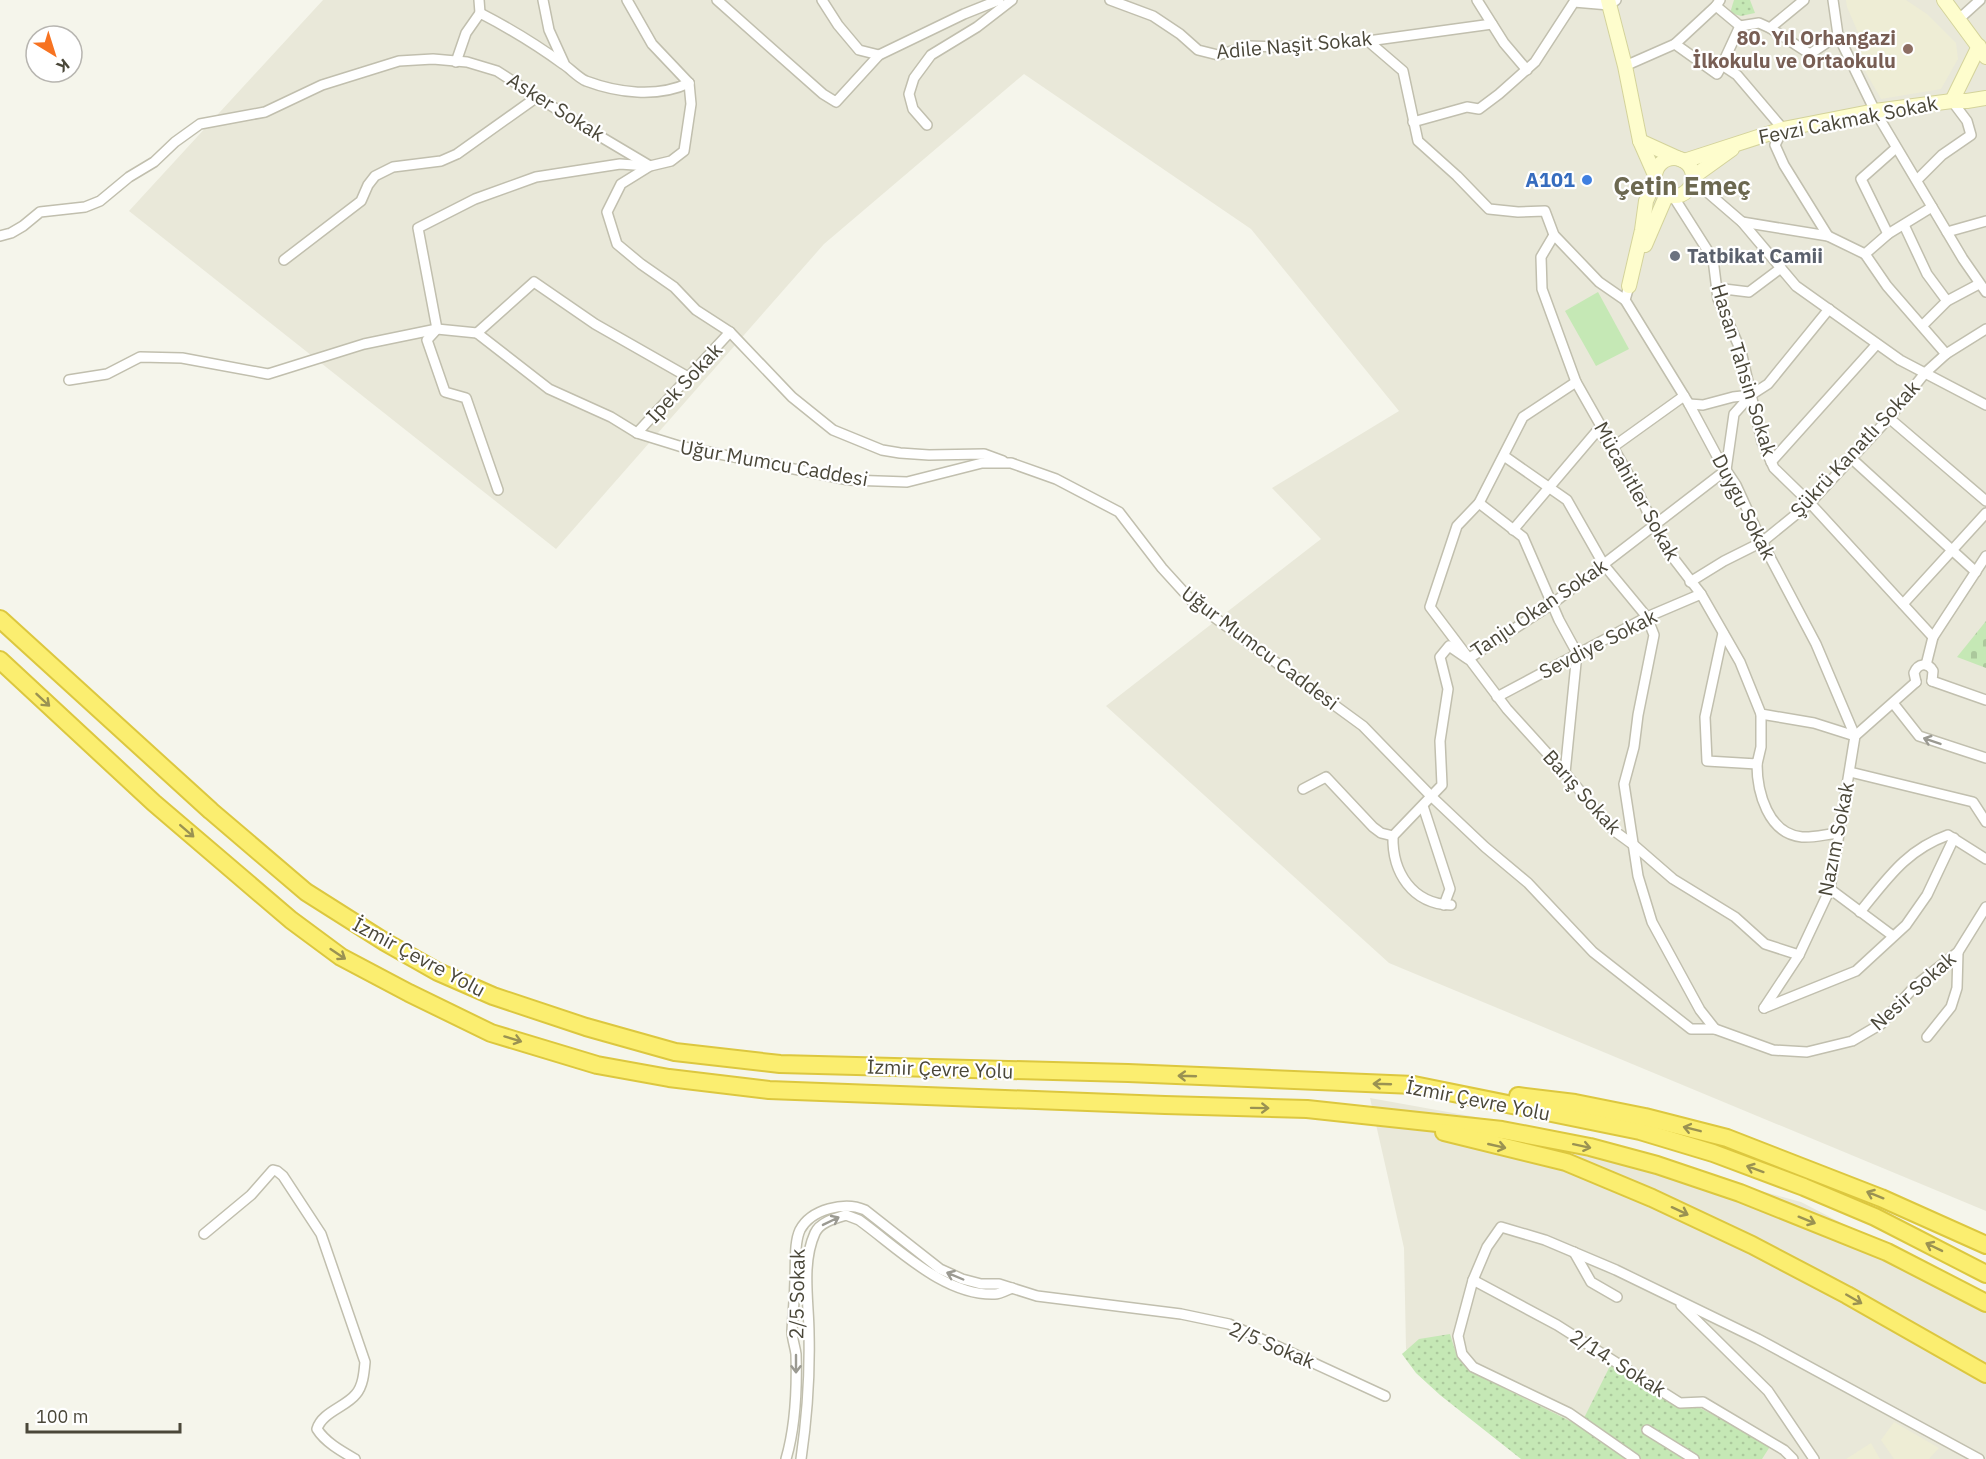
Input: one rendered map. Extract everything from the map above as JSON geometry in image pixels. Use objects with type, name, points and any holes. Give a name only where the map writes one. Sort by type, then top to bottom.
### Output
[{"type":"highway","name":"İzmir Çevre Yolu","points":[[0,619],[211,811],[306,892],[385,942],[438,972],[503,1000],[586,1027],[675,1052],[780,1064],[1128,1073],[1414,1085],[1640,1131],[1713,1153],[1804,1187],[1875,1217],[1986,1274]]},
{"type":"highway","name":"İzmir Çevre Yolu","points":[[0,660],[154,803],[291,920],[341,957],[491,1033],[597,1065],[669,1078],[770,1090],[1307,1109],[1502,1130],[1590,1147],[1657,1165],[1740,1193],[1887,1252],[1986,1303]]},
{"type":"highway","points":[[1414,1085],[1575,1103],[1727,1137],[1881,1198],[1986,1245]]},
{"type":"highway","points":[[1400,1119],[1481,1142],[1566,1162],[1652,1198],[1752,1245],[1847,1295],[1986,1374]]},
{"type":"street","points":[[456,62],[466,33],[480,13],[479,0]]},
{"type":"street","points":[[543,0],[549,30],[564,64]]},
{"type":"street","points":[[437,329],[418,228],[475,199],[536,177],[620,164],[650,166],[671,161],[684,151],[691,104],[689,83],[652,44],[627,0]]},
{"type":"street","points":[[717,0],[814,86],[836,102],[879,55],[964,14],[999,0]]},
{"type":"street","points":[[822,0],[838,25],[859,50],[879,55]]},
{"type":"street","points":[[927,125],[913,109],[909,94],[914,78],[931,55],[977,27],[1012,0]]},
{"type":"street","name":"Adile Naşit Sokak","points":[[1110,0],[1153,16],[1180,34],[1198,50],[1218,55],[1249,46],[1276,47],[1368,40],[1492,24]]},
{"type":"street","points":[[1477,0],[1527,70]]},
{"type":"street","points":[[1770,28],[1804,0]]},
{"type":"street","points":[[1833,0],[1838,35],[1875,111],[1947,232],[1986,292]]},
{"type":"street","points":[[1944,0],[1984,50]]},
{"type":"street","points":[[1959,19],[1980,0]]},
{"type":"street","points":[[1413,122],[1467,107],[1479,109],[1535,62],[1572,1],[1611,2],[1640,141],[1658,187],[1670,195],[1684,192],[1692,180]]},
{"type":"street","points":[[1625,66],[1675,44],[1718,3],[1740,26]]},
{"type":"street","points":[[480,13],[502,24],[564,64],[584,80],[634,94],[676,90],[689,83]]},
{"type":"street","points":[[1740,26],[1759,23],[1810,54],[1838,35]]},
{"type":"street","points":[[1675,44],[1717,74],[1740,26]]},
{"type":"street","points":[[1368,40],[1403,70],[1418,141],[1489,209],[1518,212],[1545,211],[1554,235],[1599,282],[1625,300],[1642,230],[1646,201],[1657,169],[1666,160],[1672,158],[1684,161]]},
{"type":"street","name":"Fevzi Cakmak Sokak","points":[[1952,101],[1984,50]]},
{"type":"street","name":"Asker Sokak","points":[[0,236],[23,226],[40,212],[85,207],[100,201],[129,177],[154,162],[175,142],[200,124],[265,112],[322,85],[399,61],[433,58],[467,62],[497,71],[650,166]]},
{"type":"street","points":[[1722,65],[1737,75],[1783,129],[1775,145],[1784,165],[1828,236]]},
{"type":"street","points":[[284,260],[361,201],[375,176],[393,167],[430,164],[458,154],[537,97]]},
{"type":"street","name":"Fevzi Cakmak Sokak","points":[[1684,161],[1743,140],[1783,129],[1875,111],[1986,98]]},
{"type":"street","points":[[1917,180],[1942,155],[1971,135],[1967,121],[1952,101]]},
{"type":"street","name":"Fevzi Cakmak Sokak","points":[[1692,180],[1743,140]]},
{"type":"street","points":[[1640,141],[1689,165],[1692,180],[1742,222],[1796,286],[1900,360],[1986,405]]},
{"type":"street","points":[[1888,234],[1861,179],[1896,148]]},
{"type":"street","points":[[650,166],[621,184],[608,212],[617,244],[675,287],[696,310],[730,332],[792,397],[833,430],[882,450],[929,455],[984,454],[1011,463]]},
{"type":"street","points":[[1629,286],[1670,195]]},
{"type":"street","name":"Hasan Tahsin Sokak","points":[[1670,195],[1713,259],[1718,299],[1741,351],[1762,442],[1774,468],[1810,503],[1933,637]]},
{"type":"street","points":[[1865,254],[1888,234],[1932,207]]},
{"type":"street","points":[[1947,232],[1986,221]]},
{"type":"street","points":[[1742,222],[1828,236],[1865,254],[1887,286],[1947,354]]},
{"type":"street","points":[[1904,225],[1927,274],[1947,301]]},
{"type":"street","name":"Mücahitler Sokak","points":[[1554,235],[1541,257],[1542,289],[1576,382],[1613,447],[1664,546],[1701,594],[1740,662],[1761,714]]},
{"type":"street","points":[[1716,288],[1749,292],[1781,268]]},
{"type":"street","points":[[69,380],[107,374],[140,357],[182,358],[268,374],[364,344],[437,329],[477,333],[534,282],[595,324],[688,377]]},
{"type":"street","points":[[1922,326],[1947,301],[1979,284]]},
{"type":"street","name":"Duygu Sokak","points":[[1625,300],[1736,485],[1762,542],[1816,644],[1855,735]]},
{"type":"street","points":[[1726,470],[1734,414],[1751,395],[1768,384],[1829,309]]},
{"type":"street","points":[[437,329],[427,340],[445,392],[466,398],[498,490]]},
{"type":"street","name":"Şükrü Kanatlı Sokak","points":[[1690,582],[1724,561],[1762,542],[1810,503],[1889,418],[1925,373],[1947,354],[1986,329]]},
{"type":"street","name":"Ipek Sokak","points":[[637,433],[730,332]]},
{"type":"street","name":"Uğur Mumcu Caddesi","points":[[477,333],[549,389],[611,417],[637,433],[679,446],[849,480],[907,482],[982,463],[1011,463],[1056,479],[1119,512],[1162,568],[1192,601],[1363,726],[1431,796],[1527,883],[1593,952],[1691,1029],[1715,1029]]},
{"type":"street","points":[[1772,462],[1877,344]]},
{"type":"street","points":[[1565,773],[1577,653],[1552,604],[1523,537],[1479,502],[1523,417],[1576,382]]},
{"type":"street","points":[[1513,530],[1597,431],[1613,447],[1686,400],[1703,405],[1751,395]]},
{"type":"street","points":[[1889,418],[1986,501]]},
{"type":"street","points":[[1504,456],[1567,500],[1604,565],[1647,617],[1654,636],[1634,747],[1624,784],[1638,876],[1652,922],[1700,1010],[1715,1029]]},
{"type":"street","points":[[1851,458],[1976,572]]},
{"type":"street","name":"Tanju Okan Sokak","points":[[1431,796],[1442,785],[1440,741],[1448,689],[1440,657],[1449,646],[1468,659],[1552,604],[1726,470]]},
{"type":"street","name":"Barış Sokak","points":[[1479,502],[1457,526],[1430,607],[1497,697],[1613,830],[1673,879],[1735,917],[1765,944],[1799,955]]},
{"type":"street","points":[[1903,604],[1986,513]]},
{"type":"street","points":[[1926,665],[1933,637],[1986,556]]},
{"type":"street","name":"Sevdiye Sokak","points":[[1497,697],[1647,617],[1701,594]]},
{"type":"street","points":[[1723,633],[1705,717],[1707,761],[1757,764]]},
{"type":"street","points":[[1932,681],[1933,671],[1926,665],[1920,665],[1915,670],[1914,676],[1917,682],[1923,685],[1932,681],[1986,700]]},
{"type":"street","points":[[1839,833],[1801,837],[1781,830],[1761,800],[1757,764],[1761,747],[1761,714],[1814,723],[1855,735],[1917,682]]},
{"type":"street","points":[[1893,703],[1919,736],[1986,758]]},
{"type":"street","name":"Nazım Sokak","points":[[1855,735],[1830,889],[1799,955],[1764,1008],[1856,971],[1893,936]]},
{"type":"street","points":[[1850,772],[1973,802],[1986,822]]},
{"type":"street","points":[[1303,789],[1326,777],[1373,827],[1381,833],[1393,836]]},
{"type":"street","points":[[1423,806],[1450,889],[1447,905],[1431,903],[1418,896],[1395,864],[1393,851],[1393,836],[1431,796]]},
{"type":"street","points":[[1860,912],[1907,857],[1928,842],[1948,835],[1986,859]]},
{"type":"street","points":[[1830,889],[1893,936],[1905,925],[1927,895],[1954,838]]},
{"type":"street","name":"Nesir Sokak","points":[[1715,1029],[1773,1050],[1808,1052],[1852,1041],[1881,1024],[1916,985],[1958,952],[1986,907]]},
{"type":"street","points":[[1927,1037],[1951,1007],[1957,988],[1958,952]]},
{"type":"street","points":[[204,1234],[250,1195],[273,1170],[284,1176],[321,1234],[364,1362],[363,1380],[356,1396],[322,1420],[317,1429],[321,1435],[354,1459]]},
{"type":"street","name":"2/5 Sokak","points":[[786,1459],[790,1444],[796,1377],[796,1352],[792,1334],[795,1256],[800,1229],[809,1220],[845,1205],[855,1205],[865,1210],[940,1269],[962,1279],[981,1284],[999,1284],[1037,1296],[1181,1314],[1229,1324],[1385,1396]]},
{"type":"street","name":"2/5 Sokak","points":[[801,1459],[809,1362],[807,1278],[809,1257],[816,1231],[821,1226],[846,1215],[859,1220],[944,1282],[967,1290],[996,1294],[1012,1288]]},
{"type":"street","points":[[1635,1459],[1569,1413],[1473,1367],[1462,1354],[1458,1336],[1473,1280],[1488,1247],[1501,1227],[1545,1240],[1675,1298],[1758,1339],[1979,1459]]},
{"type":"street","points":[[1574,1252],[1591,1281],[1617,1297]]},
{"type":"street","name":"2/14. Sokak","points":[[1473,1280],[1557,1325],[1680,1403],[1703,1402],[1769,1440],[1793,1459]]},
{"type":"street","points":[[1675,1298],[1768,1390],[1814,1459]]},
{"type":"street","points":[[1647,1430],[1694,1459]]},
{"type":"shaded area","points":[[323,0],[1986,0],[1986,1211],[1389,963],[1106,706],[1321,539],[1272,488],[1399,411],[1251,229],[1024,74],[824,244],[556,549],[129,211]]},
{"type":"shaded area","name":"80. Yıl Orhangazi İlkokulu ve Ortaokulu","points":[[1846,0],[1906,0],[1927,14],[1956,43],[1958,59],[1941,89],[1881,99],[1856,55],[1863,44]]},
{"type":"shaded area","points":[[1370,1098],[1520,1125],[1801,1202],[1986,1298],[1986,1459],[1524,1459],[1406,1349],[1404,1248]]},
{"type":"shaded area","points":[[1894,1422],[1939,1448],[1929,1459],[1894,1459],[1881,1440]]},
{"type":"shaded area","points":[[1871,1443],[1880,1459],[1846,1459]]},
{"type":"green space","points":[[1734,0],[1750,0],[1755,13],[1741,16],[1730,13]]},
{"type":"green space","points":[[1598,292],[1629,349],[1596,366],[1565,311]]},
{"type":"green space","points":[[1986,621],[1986,668],[1957,657]]},
{"type":"green space","points":[[1450,1334],[1457,1356],[1472,1372],[1580,1426],[1612,1362],[1771,1445],[1762,1459],[1521,1459],[1440,1395],[1416,1373],[1402,1354],[1419,1339]]},
{"type":"place","name":"80. Yıl Orhangazi İlkokulu ve Ortaokulu","points":[[1908,49]]},
{"type":"place","name":"A101","points":[[1587,180]]},
{"type":"place","name":"Tatbikat Camii","points":[[1675,256]]},
{"type":"district","name":"Çetin Emeç","points":[[1682,186]]}]
